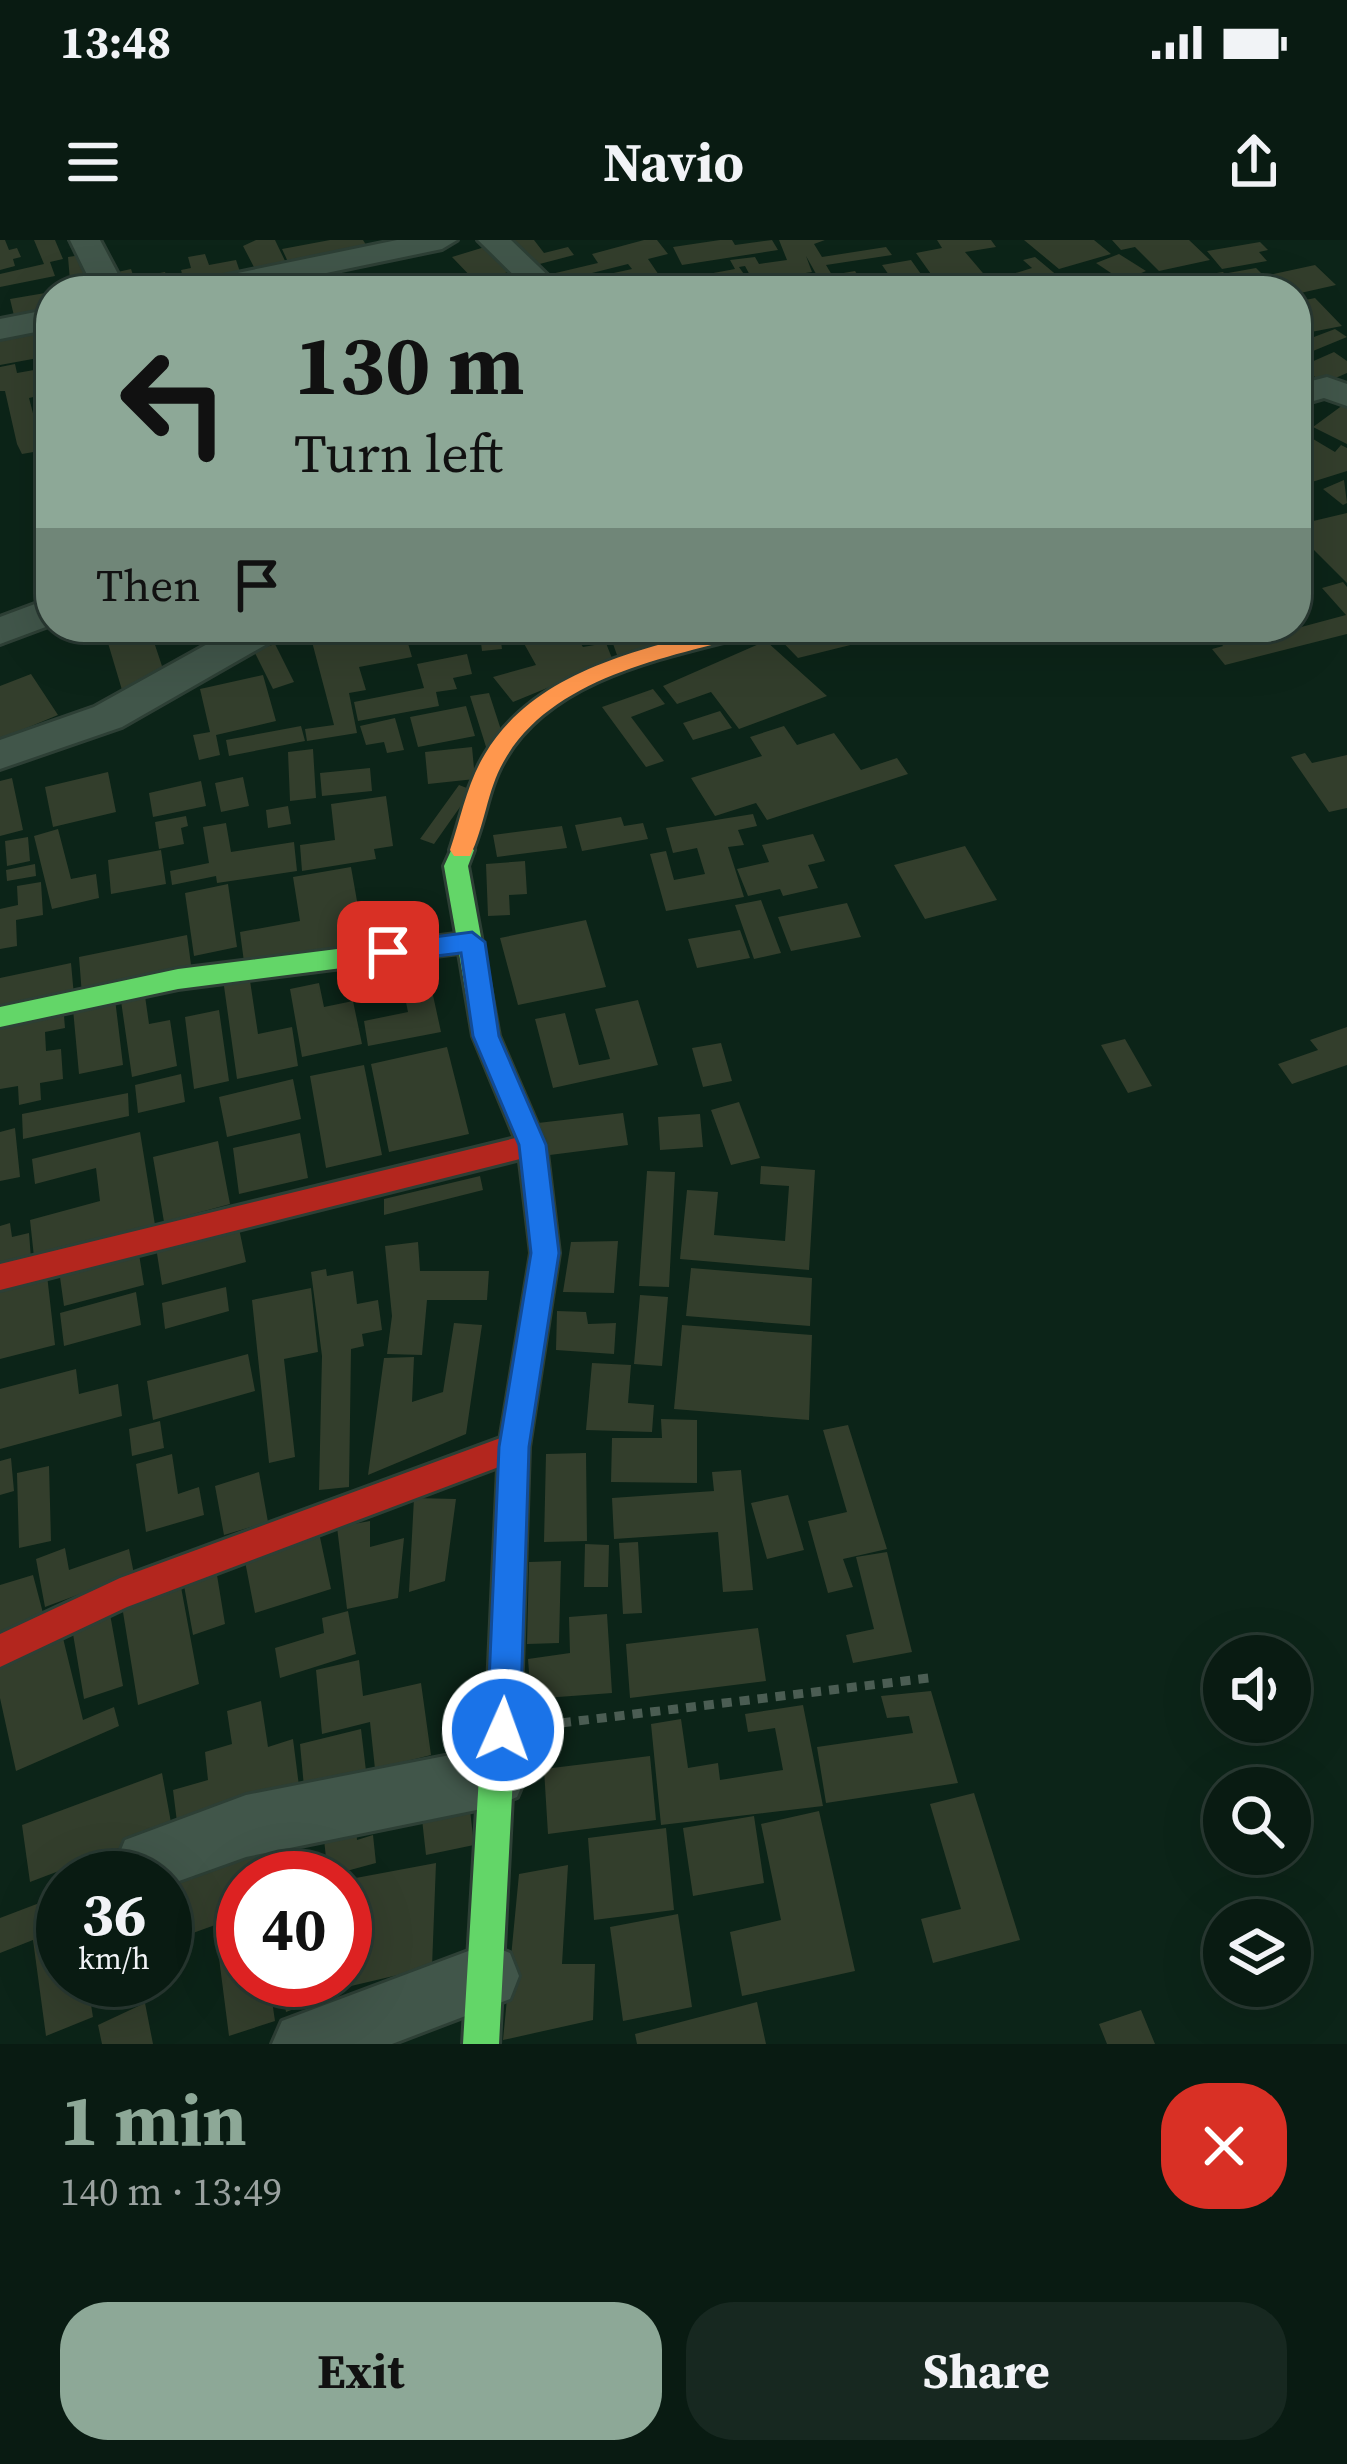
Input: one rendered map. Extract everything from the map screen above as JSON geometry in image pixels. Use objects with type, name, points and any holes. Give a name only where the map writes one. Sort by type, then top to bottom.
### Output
[{"type":"street","points":[[85,240],[103,276]]},
{"type":"street","points":[[267,276],[442,240]]},
{"type":"street","points":[[494,240],[532,276]]},
{"type":"street","points":[[0,329],[36,322]]},
{"type":"street","points":[[0,631],[36,617]]},
{"type":"street","points":[[0,754],[107,717],[241,642]]},
{"type":"street","points":[[481,2044],[514,1447],[545,1253],[532,1145],[486,1036],[456,866],[499,748],[548,701],[606,668],[700,642]]},
{"type":"street","points":[[0,1017],[178,979],[472,942]]},
{"type":"street","points":[[0,1276],[532,1145]]},
{"type":"street","points":[[0,1651],[120,1594],[514,1447]]},
{"type":"street","points":[[177,1851],[246,1826],[500,1753]]},
{"type":"street","points":[[305,2044],[488,1976]]},
{"type":"path","points":[[500,1753],[929,1678]]},
{"type":"building","points":[[0,240],[5,240],[9,250],[17,248],[21,257],[13,259],[15,266],[0,270]]},
{"type":"building","points":[[34,240],[55,240],[63,259],[50,262],[55,276],[36,276],[36,280],[0,287],[0,274],[44,264]]},
{"type":"building","points":[[275,240],[287,265],[256,271],[243,246]]},
{"type":"building","points":[[330,240],[363,240],[368,248],[289,264],[282,249]]},
{"type":"building","points":[[512,240],[534,240],[544,253],[568,247],[574,255],[532,266]]},
{"type":"building","points":[[657,240],[668,254],[648,259],[660,276],[600,276],[632,269],[628,264],[580,276],[547,275],[598,263],[592,254]]},
{"type":"building","points":[[732,240],[735,245],[772,240],[778,250],[682,265],[673,247]]},
{"type":"building","points":[[779,240],[825,240],[814,244],[822,257],[886,247],[892,255],[826,265],[832,275],[855,271],[858,276],[817,276],[806,256],[812,272],[750,276],[745,266],[739,267],[745,276],[697,276],[735,269],[730,260],[755,257],[759,264],[787,260]]},
{"type":"building","points":[[937,240],[991,240],[996,247],[965,252],[985,276],[932,276],[916,253],[942,248]]},
{"type":"building","points":[[1024,240],[1094,240],[1111,254],[1059,269]]},
{"type":"building","points":[[1112,240],[1189,240],[1210,260],[1159,271],[1135,247],[1121,250]]},
{"type":"building","points":[[1260,242],[1268,250],[1259,252],[1267,261],[1222,269],[1207,251]]},
{"type":"building","points":[[488,246],[512,271],[470,276],[452,257]]},
{"type":"building","points":[[88,254],[96,276],[70,276],[68,257]]},
{"type":"building","points":[[205,254],[209,265],[236,260],[241,275],[183,276],[181,270],[191,268],[188,257]]},
{"type":"building","points":[[1119,254],[1146,271],[1116,276],[1096,263]]},
{"type":"building","points":[[1035,257],[1058,276],[1006,276],[1032,268],[1023,260]]},
{"type":"building","points":[[911,260],[922,276],[890,276],[882,265]]},
{"type":"building","points":[[1315,265],[1336,285],[1311,291],[1311,276],[1269,275]]},
{"type":"building","points":[[1256,268],[1264,276],[1231,276],[1228,273]]},
{"type":"building","points":[[131,269],[133,276],[114,276]]},
{"type":"building","points":[[36,295],[36,316],[15,320],[10,299]]},
{"type":"building","points":[[1315,298],[1342,326],[1311,332],[1311,299]]},
{"type":"building","points":[[1335,329],[1347,337],[1311,352],[1311,338]]},
{"type":"building","points":[[34,334],[36,358],[0,365],[0,340]]},
{"type":"building","points":[[1334,352],[1347,361],[1347,373],[1324,383],[1311,374],[1311,362]]},
{"type":"building","points":[[15,364],[17,373],[36,370],[36,396],[29,398],[36,452],[22,454],[17,444],[5,391],[0,391],[0,367]]},
{"type":"building","points":[[1347,402],[1347,444],[1313,427]]},
{"type":"building","points":[[1311,438],[1335,452],[1341,445],[1347,448],[1347,471],[1311,482]]},
{"type":"building","points":[[1344,480],[1347,503],[1343,505],[1323,489]]},
{"type":"building","points":[[1347,513],[1347,583],[1311,547],[1311,522]]},
{"type":"building","points":[[1343,582],[1347,587],[1347,634],[1225,665],[1212,649],[1223,646],[1220,642],[1311,642],[1311,624],[1346,615],[1322,588]]},
{"type":"building","points":[[154,642],[164,672],[122,690],[108,643]]},
{"type":"building","points":[[312,642],[408,642],[412,657],[359,667],[366,690],[349,693],[357,733],[307,741],[305,729],[334,725]]},
{"type":"building","points":[[481,642],[501,642],[502,649],[482,651]]},
{"type":"building","points":[[523,642],[580,642],[583,647],[606,643],[613,661],[513,702],[493,677],[536,665]]},
{"type":"building","points":[[612,642],[673,645],[617,655]]},
{"type":"building","points":[[767,642],[827,696],[739,729],[711,692],[677,704],[663,686]]},
{"type":"building","points":[[783,642],[863,642],[798,658]]},
{"type":"building","points":[[275,644],[294,682],[273,689],[254,651]]},
{"type":"building","points":[[467,654],[472,674],[453,678],[457,689],[436,692],[439,706],[358,721],[354,702],[424,688],[417,664]]},
{"type":"building","points":[[31,674],[58,715],[0,739],[0,686]]},
{"type":"building","points":[[263,675],[276,721],[216,735],[220,755],[199,760],[193,735],[210,732],[200,689]]},
{"type":"building","points":[[653,689],[665,704],[631,717],[664,761],[646,767],[602,707]]},
{"type":"building","points":[[489,693],[503,736],[487,750],[470,696]]},
{"type":"building","points":[[466,706],[475,736],[418,747],[410,717]]},
{"type":"building","points":[[720,711],[732,728],[693,740],[683,723]]},
{"type":"building","points":[[395,718],[404,750],[387,753],[384,742],[366,745],[360,726]]},
{"type":"building","points":[[301,726],[305,741],[229,756],[226,740]]},
{"type":"building","points":[[784,726],[797,745],[834,733],[861,770],[897,758],[908,774],[767,820],[756,803],[715,816],[691,778],[762,756],[750,737]]},
{"type":"building","points":[[472,747],[475,779],[428,784],[425,752]]},
{"type":"building","points":[[313,749],[316,798],[290,801],[288,752]]},
{"type":"building","points":[[1305,753],[1312,763],[1347,755],[1347,808],[1329,812],[1291,757]]},
{"type":"building","points":[[370,768],[372,791],[322,796],[320,773]]},
{"type":"building","points":[[108,772],[116,812],[53,827],[45,787]]},
{"type":"building","points":[[243,777],[249,806],[221,812],[215,783]]},
{"type":"building","points":[[12,778],[23,830],[0,836],[0,781]]},
{"type":"building","points":[[201,781],[206,806],[153,817],[149,793]]},
{"type":"building","points":[[459,785],[472,790],[434,844],[420,839]]},
{"type":"building","points":[[386,796],[393,846],[374,849],[376,859],[302,871],[300,845],[335,840],[331,804]]},
{"type":"building","points":[[288,806],[291,824],[268,828],[266,810]]},
{"type":"building","points":[[753,814],[757,826],[738,830],[744,845],[728,847],[744,897],[666,911],[650,854],[666,851],[674,880],[705,874],[697,848],[673,853],[666,828]]},
{"type":"building","points":[[186,816],[188,826],[181,828],[184,844],[159,849],[155,822]]},
{"type":"building","points":[[621,817],[624,826],[643,823],[648,839],[582,851],[575,825]]},
{"type":"building","points":[[226,823],[231,852],[294,842],[297,871],[217,883],[216,876],[172,885],[170,871],[209,863],[203,827]]},
{"type":"building","points":[[562,826],[567,848],[497,857],[493,835]]},
{"type":"building","points":[[58,829],[71,879],[96,874],[99,898],[52,909],[34,836]]},
{"type":"building","points":[[813,834],[825,861],[808,865],[818,888],[783,896],[780,889],[748,896],[737,869],[769,862],[762,845]]},
{"type":"building","points":[[28,837],[30,861],[7,866],[5,841]]},
{"type":"building","points":[[965,846],[997,900],[925,919],[894,865]]},
{"type":"building","points":[[161,850],[166,884],[111,894],[108,860]]},
{"type":"building","points":[[525,861],[527,894],[509,895],[510,915],[488,916],[486,864]]},
{"type":"building","points":[[35,864],[36,876],[7,881],[6,870]]},
{"type":"building","points":[[351,867],[360,918],[425,907],[429,932],[244,962],[240,932],[300,921],[293,877]]},
{"type":"building","points":[[41,882],[43,915],[16,920],[17,946],[0,949],[0,909],[18,905],[17,886]]},
{"type":"building","points":[[228,884],[237,947],[194,956],[185,893]]},
{"type":"building","points":[[761,900],[781,953],[754,959],[735,905]]},
{"type":"building","points":[[847,903],[861,937],[791,951],[778,917]]},
{"type":"building","points":[[586,920],[606,987],[518,1005],[500,938]]},
{"type":"building","points":[[740,930],[750,958],[697,968],[688,939]]},
{"type":"building","points":[[187,935],[192,972],[82,995],[79,957]]},
{"type":"building","points":[[424,954],[441,1032],[368,1046],[364,1021],[408,1012],[397,959]]},
{"type":"building","points":[[71,963],[74,996],[0,1012],[0,978]]},
{"type":"building","points":[[249,974],[258,1034],[292,1027],[298,1066],[237,1079],[223,979]]},
{"type":"building","points":[[319,983],[324,1007],[353,1001],[362,1044],[302,1057],[290,989]]},
{"type":"building","points":[[144,989],[149,1024],[170,1020],[177,1066],[132,1077],[120,994]]},
{"type":"building","points":[[115,999],[123,1065],[79,1074],[73,1009]]},
{"type":"building","points":[[638,1000],[658,1065],[553,1088],[535,1019],[565,1013],[579,1065],[610,1059],[595,1009]]},
{"type":"building","points":[[219,1010],[229,1081],[194,1089],[185,1017]]},
{"type":"building","points":[[64,1016],[65,1028],[45,1032],[46,1051],[61,1049],[63,1079],[40,1083],[41,1100],[19,1105],[18,1086],[0,1089],[0,1028]]},
{"type":"building","points":[[1347,1027],[1347,1065],[1292,1084],[1278,1064],[1318,1050],[1310,1040]]},
{"type":"building","points":[[1125,1039],[1152,1086],[1128,1093],[1101,1045]]},
{"type":"building","points":[[721,1043],[732,1081],[703,1087],[692,1048]]},
{"type":"building","points":[[447,1047],[469,1134],[389,1152],[371,1064]]},
{"type":"building","points":[[364,1065],[382,1155],[326,1168],[310,1076]]},
{"type":"building","points":[[181,1074],[185,1102],[138,1113],[135,1085]]},
{"type":"building","points":[[293,1079],[301,1119],[227,1137],[219,1097]]},
{"type":"building","points":[[128,1093],[129,1116],[23,1139],[22,1114]]},
{"type":"building","points":[[739,1102],[760,1158],[731,1165],[711,1110]]},
{"type":"building","points":[[623,1113],[628,1145],[542,1156],[538,1123]]},
{"type":"building","points":[[700,1114],[703,1147],[660,1150],[658,1117]]},
{"type":"building","points":[[15,1128],[20,1177],[0,1181],[0,1132]]},
{"type":"building","points":[[140,1132],[155,1225],[34,1257],[30,1220],[100,1201],[96,1168],[35,1184],[32,1159]]},
{"type":"building","points":[[300,1133],[308,1178],[239,1194],[233,1148]]},
{"type":"building","points":[[218,1141],[230,1204],[164,1222],[153,1157]]},
{"type":"building","points":[[761,1166],[815,1170],[809,1270],[680,1259],[687,1190],[718,1192],[714,1235],[785,1241],[789,1186],[760,1184]]},
{"type":"building","points":[[647,1171],[675,1172],[669,1287],[639,1286]]},
{"type":"building","points":[[480,1176],[483,1190],[384,1215],[384,1199]]},
{"type":"building","points":[[237,1219],[246,1262],[162,1285],[155,1241]]},
{"type":"building","points":[[10,1223],[12,1237],[29,1233],[31,1258],[0,1266],[0,1226]]},
{"type":"building","points":[[618,1241],[614,1293],[563,1292],[571,1242]]},
{"type":"building","points":[[418,1242],[420,1271],[489,1271],[487,1300],[427,1300],[422,1355],[387,1354],[392,1316],[385,1246]]},
{"type":"building","points":[[138,1248],[144,1285],[64,1306],[59,1270]]},
{"type":"building","points":[[691,1268],[812,1278],[810,1326],[686,1316]]},
{"type":"building","points":[[326,1269],[327,1276],[353,1271],[357,1304],[378,1300],[382,1330],[362,1334],[364,1346],[351,1349],[349,1487],[319,1490],[322,1356],[311,1272]]},
{"type":"building","points":[[47,1275],[55,1345],[0,1359],[0,1287]]},
{"type":"building","points":[[226,1287],[229,1311],[165,1329],[162,1303]]},
{"type":"building","points":[[311,1288],[318,1352],[284,1359],[295,1457],[269,1463],[252,1300]]},
{"type":"building","points":[[136,1292],[141,1325],[64,1346],[60,1313]]},
{"type":"building","points":[[640,1295],[668,1297],[662,1366],[634,1364]]},
{"type":"building","points":[[557,1311],[586,1312],[588,1324],[616,1323],[614,1354],[556,1350]]},
{"type":"building","points":[[454,1323],[482,1325],[466,1434],[368,1475],[384,1358],[414,1357],[412,1402],[443,1392]]},
{"type":"building","points":[[682,1325],[812,1335],[809,1420],[674,1409]]},
{"type":"building","points":[[248,1354],[255,1391],[153,1420],[147,1381]]},
{"type":"building","points":[[592,1363],[631,1365],[628,1403],[654,1405],[652,1432],[586,1430]]},
{"type":"building","points":[[76,1369],[79,1394],[118,1384],[122,1416],[0,1449],[0,1389]]},
{"type":"building","points":[[661,1419],[697,1420],[697,1483],[611,1482],[612,1438],[662,1438]]},
{"type":"building","points":[[160,1421],[164,1448],[132,1456],[129,1429]]},
{"type":"building","points":[[848,1425],[887,1549],[843,1559],[853,1587],[828,1593],[808,1521],[847,1512],[823,1430]]},
{"type":"building","points":[[586,1453],[587,1541],[544,1542],[546,1454]]},
{"type":"building","points":[[172,1454],[178,1494],[199,1487],[204,1515],[146,1532],[136,1464]]},
{"type":"building","points":[[11,1458],[14,1491],[0,1495],[0,1461]]},
{"type":"building","points":[[49,1466],[51,1541],[19,1548],[17,1473]]},
{"type":"building","points":[[741,1470],[753,1590],[723,1592],[718,1532],[614,1539],[612,1498],[714,1491],[712,1472]]},
{"type":"building","points":[[259,1472],[268,1522],[224,1535],[215,1486]]},
{"type":"building","points":[[788,1495],[804,1550],[767,1559],[751,1503]]},
{"type":"building","points":[[414,1498],[456,1499],[445,1581],[409,1592]]},
{"type":"building","points":[[370,1521],[370,1547],[404,1538],[398,1598],[347,1609],[337,1527]]},
{"type":"building","points":[[318,1528],[331,1589],[255,1613],[243,1551]]},
{"type":"building","points":[[638,1542],[642,1613],[623,1614],[619,1543]]},
{"type":"building","points":[[585,1544],[609,1545],[608,1587],[584,1587]]},
{"type":"building","points":[[65,1548],[69,1570],[129,1549],[134,1574],[45,1607],[36,1559]]},
{"type":"building","points":[[887,1552],[912,1652],[853,1663],[846,1635],[874,1629],[856,1557]]},
{"type":"building","points":[[561,1561],[559,1643],[527,1644],[529,1562]]},
{"type":"building","points":[[216,1569],[225,1624],[193,1635],[183,1580]]},
{"type":"building","points":[[33,1575],[43,1613],[0,1633],[0,1585]]},
{"type":"building","points":[[181,1587],[199,1684],[138,1705],[122,1606]]},
{"type":"building","points":[[348,1611],[356,1654],[280,1678],[275,1648],[324,1633],[322,1618]]},
{"type":"building","points":[[110,1614],[123,1686],[84,1699],[72,1628]]},
{"type":"building","points":[[607,1614],[612,1693],[531,1699],[528,1659],[570,1653],[569,1617]]},
{"type":"building","points":[[758,1628],[766,1681],[630,1698],[626,1644]]},
{"type":"building","points":[[62,1634],[83,1720],[114,1707],[119,1726],[16,1771],[0,1698],[0,1661]]},
{"type":"building","points":[[359,1660],[363,1696],[421,1683],[431,1755],[375,1769],[370,1722],[322,1734],[316,1670]]},
{"type":"building","points":[[931,1691],[958,1783],[826,1803],[817,1747],[913,1733],[909,1716],[887,1718],[881,1696]]},
{"type":"building","points":[[261,1701],[268,1747],[293,1739],[299,1786],[177,1822],[173,1790],[208,1780],[205,1752],[232,1744],[227,1711]]},
{"type":"building","points":[[803,1705],[823,1806],[661,1825],[651,1724],[681,1719],[688,1768],[718,1763],[720,1780],[783,1770],[775,1728],[748,1732],[745,1714]]},
{"type":"building","points":[[361,1729],[366,1771],[304,1787],[300,1744]]},
{"type":"building","points":[[650,1756],[656,1820],[548,1834],[544,1769]]},
{"type":"building","points":[[162,1773],[172,1828],[112,1851],[36,1851],[36,1880],[30,1882],[22,1825]]},
{"type":"building","points":[[974,1793],[1020,1940],[933,1963],[921,1919],[961,1909],[930,1804]]},
{"type":"building","points":[[470,1810],[474,1845],[426,1855],[422,1819]]},
{"type":"building","points":[[819,1811],[855,1971],[742,1996],[730,1932],[781,1920],[761,1824]]},
{"type":"building","points":[[355,1814],[357,1840],[373,1835],[376,1863],[372,1864],[372,1851],[325,1851],[322,1821]]},
{"type":"building","points":[[754,1816],[764,1883],[693,1896],[683,1828]]},
{"type":"building","points":[[284,1828],[289,1851],[220,1851]]},
{"type":"building","points":[[666,1828],[674,1910],[594,1920],[588,1838]]},
{"type":"building","points":[[216,1852],[216,1925],[192,1933],[192,1861]]},
{"type":"building","points":[[436,1863],[432,1967],[372,1981],[372,1875]]},
{"type":"building","points":[[568,1865],[562,1964],[595,1964],[593,2020],[503,2040],[519,1874]]},
{"type":"building","points":[[36,1904],[36,1962],[33,1940],[0,1953],[0,1918]]},
{"type":"building","points":[[678,1914],[692,2007],[623,2021],[610,1927]]},
{"type":"building","points":[[757,2002],[766,2044],[637,2044],[635,2034]]},
{"type":"building","points":[[42,2007],[91,2007],[93,2017],[46,2036]]},
{"type":"building","points":[[146,2007],[153,2044],[102,2044],[98,2025]]},
{"type":"building","points":[[225,2007],[273,2007],[275,2021],[229,2036]]},
{"type":"building","points":[[1141,2010],[1155,2044],[1107,2044],[1099,2024]]},
{"type":"traffic: fast","points":[[462,850],[456,866],[486,1036],[532,1145],[545,1253],[514,1447],[503,1730],[496,1776],[481,2044]]},
{"type":"traffic: fast","points":[[0,1017],[178,979],[472,942]]},
{"type":"traffic: slow","points":[[462,850],[494,758],[525,720],[584,680],[698,642]]},
{"type":"traffic: jam","points":[[0,1277],[532,1145]]},
{"type":"traffic: jam","points":[[0,1651],[120,1594],[514,1447]]},
{"type":"route","points":[[388,952],[472,942],[486,1036],[532,1145],[545,1253],[514,1447],[503,1730]]}]
